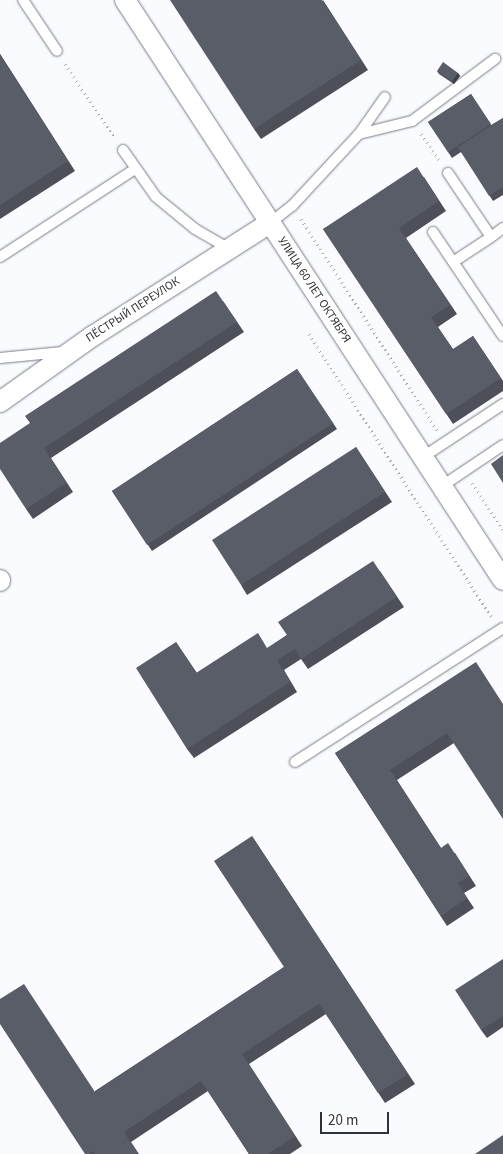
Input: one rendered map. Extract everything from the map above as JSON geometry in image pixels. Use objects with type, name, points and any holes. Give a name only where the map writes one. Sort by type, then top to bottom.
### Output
[{"type":"street","name":"УЛИЦА 60 ЛЕТ ОКТЯБРЯ","points":[[125,0],[503,580]]},
{"type":"street","name":"ПЁСТРЫЙ ПЕРЕУЛОК","points":[[0,402],[72,351],[229,248],[270,224]]},
{"type":"lane","points":[[23,0],[57,51]]},
{"type":"lane","points":[[359,134],[412,121],[495,59]]},
{"type":"lane","points":[[270,224],[292,206],[359,134],[385,97]]},
{"type":"lane","points":[[123,150],[156,197],[195,229],[229,248]]},
{"type":"lane","points":[[0,257],[135,169]]},
{"type":"lane","points":[[448,173],[490,237]]},
{"type":"lane","points":[[453,262],[503,228]]},
{"type":"lane","points":[[433,232],[503,336]]},
{"type":"lane","points":[[0,358],[72,351]]},
{"type":"lane","points":[[423,457],[503,404]]},
{"type":"lane","points":[[442,486],[503,445]]},
{"type":"lane","points":[[295,762],[501,629]]},
{"type":"path","points":[[57,51],[123,150]]},
{"type":"path","points":[[412,121],[448,173]]},
{"type":"path","points":[[292,206],[445,442]]},
{"type":"path","points":[[309,334],[501,629]]},
{"type":"path","points":[[464,471],[503,530]]},
{"type":"building","points":[[170,0],[322,0],[361,60],[254,129]]},
{"type":"building","points":[[0,55],[68,161],[0,205]]},
{"type":"building","points":[[443,62],[458,73],[452,81],[437,71]]},
{"type":"building","points":[[471,94],[491,124],[448,152],[428,122]]},
{"type":"building","points":[[503,118],[503,187],[489,196],[458,147]]},
{"type":"building","points":[[417,167],[439,201],[399,228],[450,305],[431,317],[453,350],[473,336],[501,378],[446,414],[323,229]]},
{"type":"building","points":[[216,291],[237,322],[44,448],[66,483],[26,509],[0,469],[0,443],[30,423],[25,416]]},
{"type":"building","points":[[297,369],[333,423],[147,545],[112,491]]},
{"type":"building","points":[[356,447],[385,492],[241,585],[212,540]]},
{"type":"building","points":[[503,455],[503,483],[491,464]]},
{"type":"building","points":[[373,561],[397,597],[301,659],[295,649],[277,660],[290,682],[187,749],[136,668],[176,642],[196,673],[258,633],[267,648],[287,635],[278,622]]},
{"type":"building","points":[[476,662],[503,704],[503,819],[447,733],[390,770],[441,848],[448,843],[469,876],[458,883],[467,898],[441,916],[335,753]]},
{"type":"building","points":[[252,836],[408,1074],[378,1093],[319,1004],[242,1054],[295,1136],[268,1154],[249,1154],[201,1081],[124,1132],[138,1154],[95,1154],[93,1151],[85,1154],[0,1024],[0,999],[24,984],[95,1092],[284,967],[214,861]]},
{"type":"building","points":[[503,959],[503,1016],[481,1030],[455,990]]},
{"type":"building","points":[[503,1135],[503,1154],[475,1154]]}]
